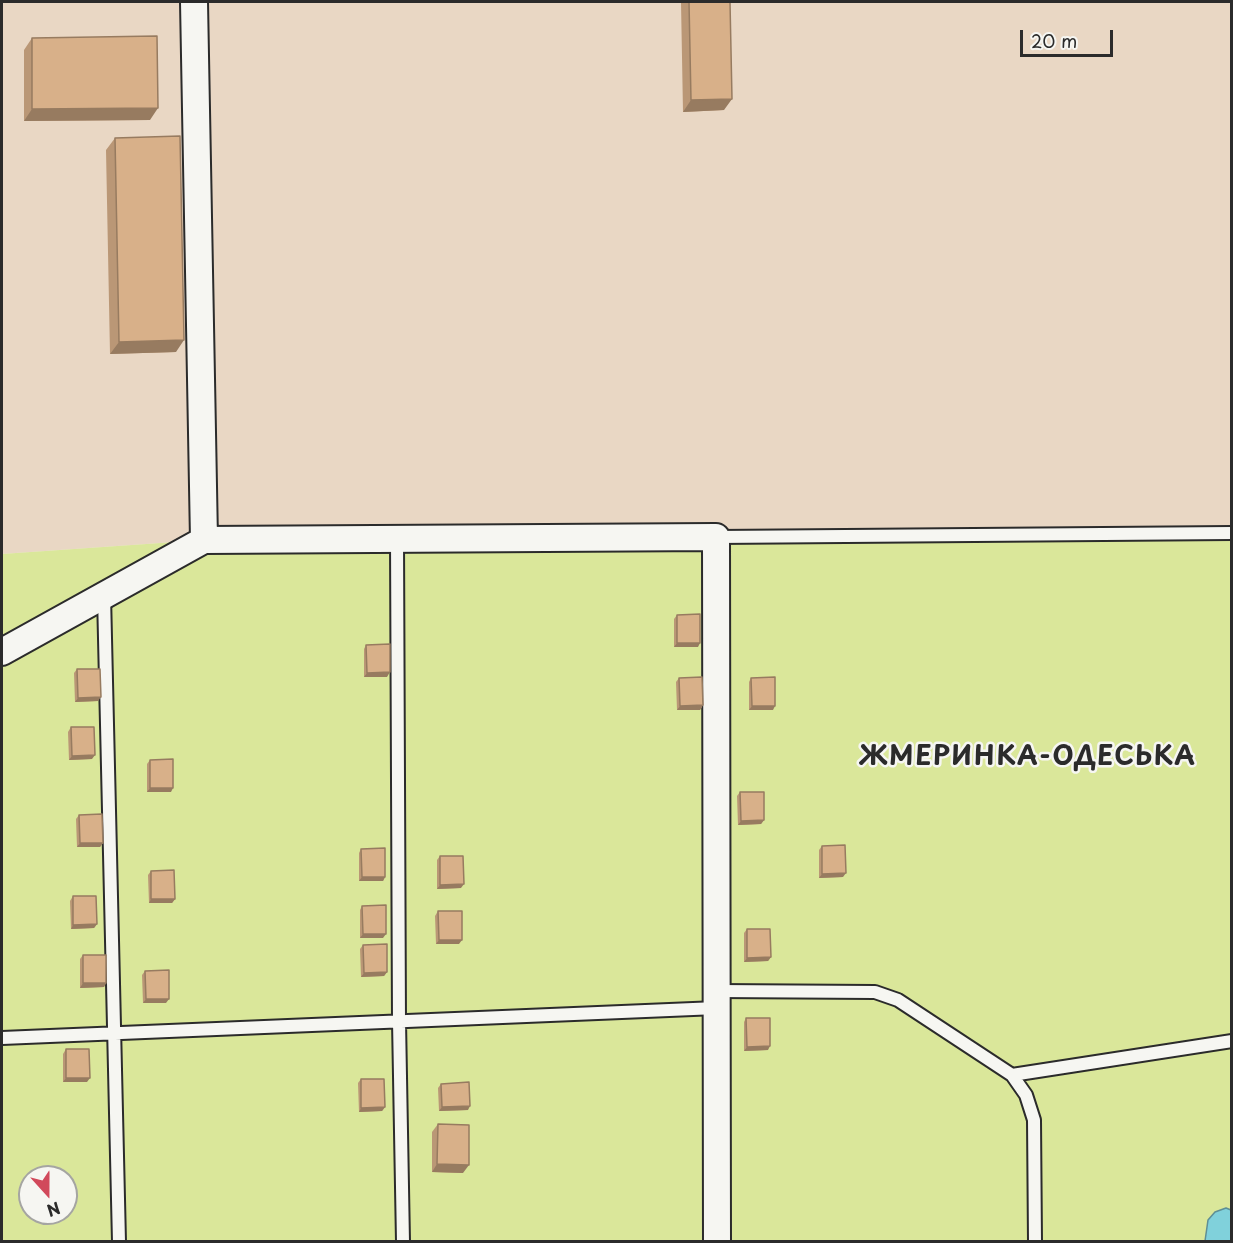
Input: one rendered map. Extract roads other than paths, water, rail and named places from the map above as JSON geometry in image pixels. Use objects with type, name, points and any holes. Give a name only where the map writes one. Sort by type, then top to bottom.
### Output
[{"type":"street","points":[[194,2],[204,540]]},
{"type":"street","points":[[2,652],[204,540],[716,537],[717,1242]]},
{"type":"lane","points":[[716,537],[1232,534]]},
{"type":"lane","points":[[397,539],[399,1021],[403,1242]]},
{"type":"lane","points":[[104,594],[119,1242]]},
{"type":"lane","points":[[2,1038],[399,1021],[875,992],[898,999],[1012,1075],[1026,1095],[1034,1120],[1035,1242]]},
{"type":"lane","points":[[1012,1075],[1232,1041]]},
{"type":"water","points":[[1226,1208],[1231,1210],[1231,1241],[1205,1241],[1208,1220],[1215,1212]]},
{"type":"district","name":"ЖМЕРИНКА-ОДЕСЬКА","points":[[1028,758]]}]
